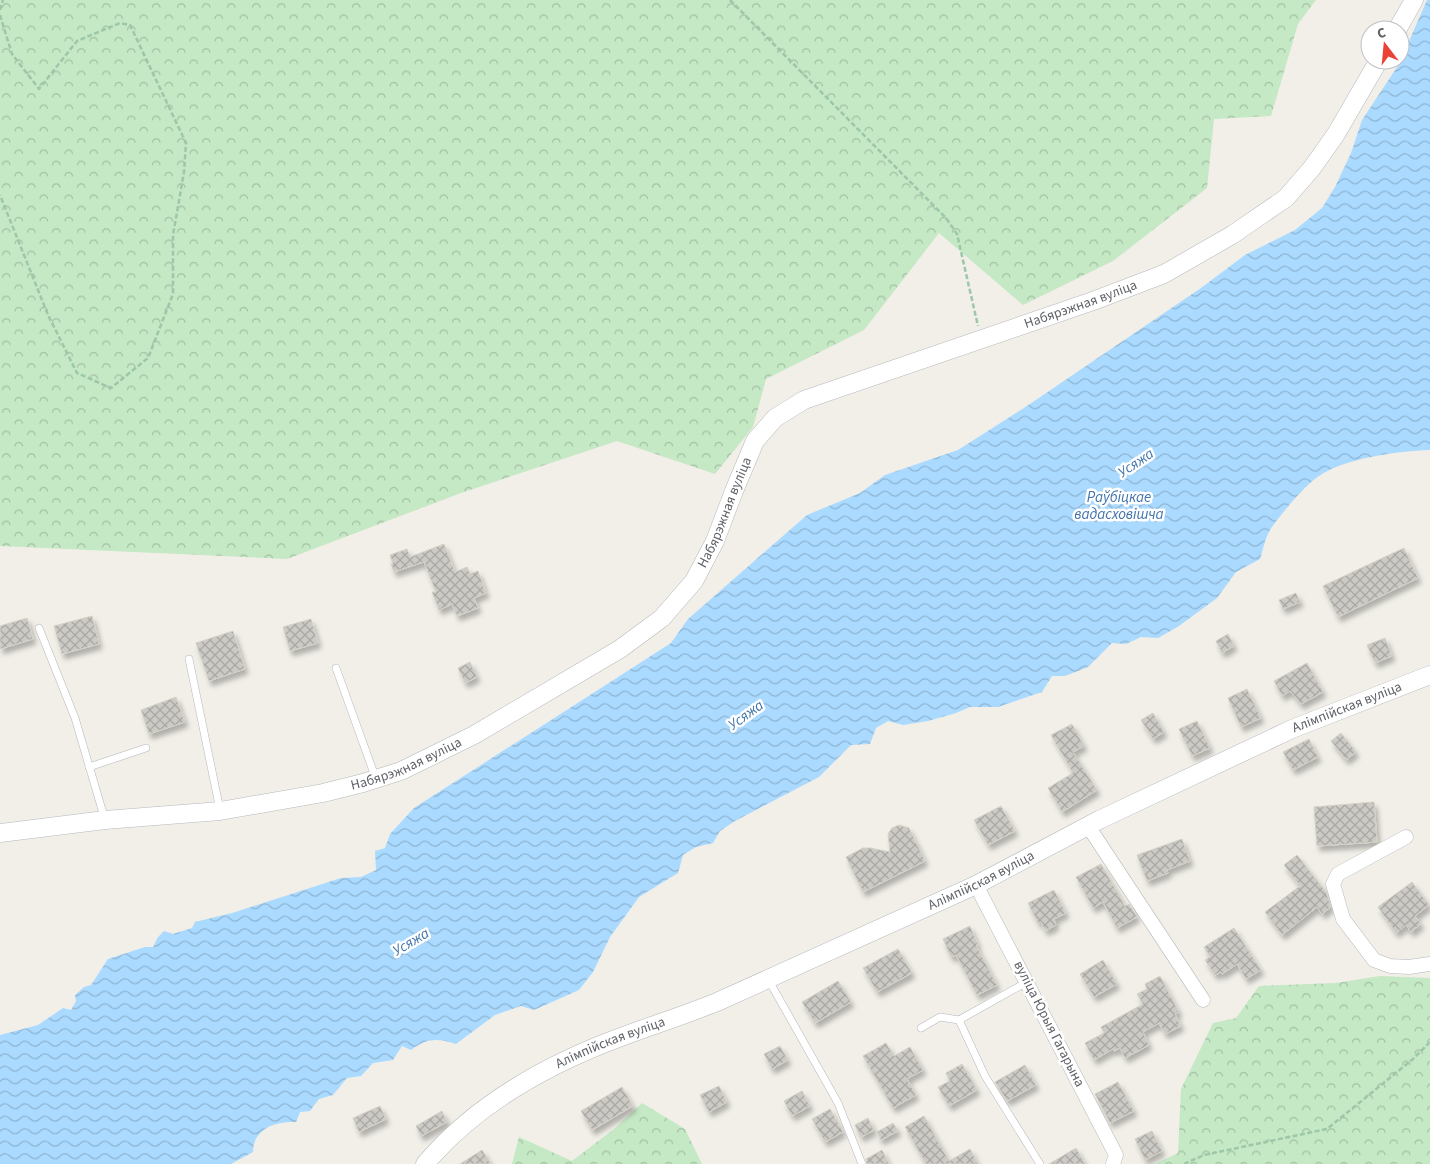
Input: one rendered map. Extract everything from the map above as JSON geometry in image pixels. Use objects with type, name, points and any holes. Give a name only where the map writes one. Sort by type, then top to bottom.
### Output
[{"type":"street","points":[[1403,20],[1414,0]]},
{"type":"street","name":"Набярэжная вуліца","points":[[0,833],[105,820],[220,811],[323,793],[401,771],[474,735],[620,649],[662,618],[694,582],[715,541],[755,441],[775,418],[804,400],[1093,301],[1164,274],[1232,235],[1286,198],[1312,168],[1374,70]]},
{"type":"street","name":"Алімпійская вуліца","points":[[425,1164],[442,1143],[476,1114],[530,1080],[575,1057],[717,1002],[976,885],[1088,826],[1292,729],[1430,675]]},
{"type":"street","points":[[1088,826],[1203,1000]]},
{"type":"street","points":[[1406,837],[1338,874],[1333,884],[1343,920],[1374,960],[1390,966],[1409,967],[1430,964]]},
{"type":"street","name":"вуліца Юрыя Гагарына","points":[[976,885],[1028,982],[1116,1155],[1112,1164]]},
{"type":"lane","points":[[39,628],[75,718],[105,820]]},
{"type":"lane","points":[[189,659],[220,811]]},
{"type":"lane","points":[[336,668],[376,779]]},
{"type":"lane","points":[[89,767],[146,748]]},
{"type":"lane","points":[[768,979],[838,1103],[862,1164]]},
{"type":"lane","points":[[921,1028],[940,1017],[959,1020],[1028,982]]},
{"type":"lane","points":[[959,1020],[985,1076],[1040,1164]]},
{"type":"path","points":[[0,10],[3,0]]},
{"type":"path","points":[[730,0],[946,218],[957,234],[981,340]]},
{"type":"path","points":[[0,15],[12,54],[39,89],[77,41],[120,23],[130,26],[186,143],[184,172],[173,235],[173,294],[148,358],[111,388],[78,373],[48,316],[0,195]]},
{"type":"path","points":[[1184,1164],[1204,1154],[1327,1129],[1414,1059],[1430,1042]]},
{"type":"green space","points":[[0,0],[1316,0],[1298,24],[1271,116],[1214,119],[1207,188],[1113,261],[1023,305],[939,233],[864,330],[766,379],[753,427],[715,474],[617,441],[461,493],[287,559],[0,546]]},
{"type":"green space","points":[[1380,976],[1430,978],[1430,1164],[1155,1164],[1178,1153],[1181,1089],[1213,1023],[1236,1018],[1259,986],[1336,983]]},
{"type":"green space","points":[[642,1103],[685,1129],[702,1164],[512,1164],[519,1137],[572,1161],[614,1129]]},
{"type":"water","name":"Раўбіцкае вадасховішча","points":[[1427,0],[1430,0],[1430,450],[1388,454],[1357,460],[1343,464],[1313,480],[1274,524],[1267,537],[1260,559],[1236,572],[1217,598],[1179,626],[1158,638],[1141,637],[1126,644],[1112,643],[1088,667],[1065,676],[1052,676],[1042,692],[998,707],[970,707],[928,721],[903,725],[888,721],[876,728],[870,744],[851,745],[819,777],[735,821],[720,831],[713,843],[696,847],[683,855],[678,873],[639,897],[610,937],[593,972],[579,990],[534,1010],[521,1006],[495,1015],[456,1044],[432,1040],[422,1043],[411,1050],[402,1046],[393,1060],[373,1063],[361,1076],[347,1078],[333,1095],[319,1099],[310,1111],[300,1112],[296,1122],[273,1125],[261,1132],[254,1144],[253,1152],[231,1164],[0,1164],[0,1035],[38,1025],[63,1008],[71,1010],[76,1001],[75,995],[84,987],[91,985],[108,959],[145,947],[153,947],[158,937],[164,931],[173,934],[192,928],[195,922],[232,913],[341,878],[361,877],[376,870],[375,851],[385,848],[390,834],[414,808],[671,643],[688,619],[807,515],[860,493],[885,475],[958,450],[1024,408],[1201,288],[1245,255],[1295,230],[1322,208],[1335,187],[1351,153],[1362,120],[1395,70],[1410,70],[1410,39]]},
{"type":"building","points":[[444,544],[455,572],[467,567],[470,574],[478,571],[486,593],[474,598],[478,608],[457,616],[452,604],[439,610],[432,592],[436,592],[424,562],[394,572],[391,564],[393,564],[390,555],[407,549],[410,557]]},
{"type":"building","points":[[1404,548],[1418,578],[1338,617],[1323,586]]},
{"type":"building","points":[[1296,593],[1300,602],[1283,609],[1279,600]]},
{"type":"building","points":[[92,616],[99,644],[62,654],[54,626]]},
{"type":"building","points":[[27,618],[33,639],[0,649],[0,626]]},
{"type":"building","points":[[311,619],[318,643],[290,651],[283,627]]},
{"type":"building","points":[[233,631],[245,669],[209,681],[196,643]]},
{"type":"building","points":[[1228,634],[1234,646],[1222,653],[1216,641]]},
{"type":"building","points":[[1385,638],[1392,656],[1375,663],[1367,645]]},
{"type":"building","points":[[470,662],[477,677],[465,683],[458,668]]},
{"type":"building","points":[[1307,663],[1323,692],[1301,704],[1290,691],[1282,696],[1274,681]]},
{"type":"building","points":[[1247,689],[1261,718],[1241,727],[1228,698]]},
{"type":"building","points":[[176,697],[185,722],[149,734],[141,710]]},
{"type":"building","points":[[1153,713],[1164,732],[1153,739],[1141,720]]},
{"type":"building","points":[[1197,721],[1210,748],[1192,756],[1179,729]]},
{"type":"building","points":[[1072,724],[1084,746],[1073,752],[1097,790],[1062,812],[1048,788],[1073,773],[1051,735]]},
{"type":"building","points":[[1341,733],[1356,752],[1346,760],[1331,741]]},
{"type":"building","points":[[1309,739],[1318,757],[1293,770],[1283,752]]},
{"type":"building","points":[[1374,802],[1377,842],[1317,846],[1314,807]]},
{"type":"building","points":[[1001,806],[1015,831],[988,845],[974,820]]},
{"type":"building","points":[[899,825],[909,828],[925,861],[863,892],[846,857],[863,848],[890,852],[888,834],[892,828]]},
{"type":"building","points":[[1182,839],[1190,861],[1167,870],[1168,873],[1147,881],[1137,855]]},
{"type":"building","points":[[1297,855],[1326,892],[1331,907],[1322,914],[1317,907],[1282,935],[1265,912],[1300,886],[1284,865]]},
{"type":"building","points":[[1101,864],[1125,906],[1129,904],[1137,917],[1117,928],[1103,902],[1093,908],[1076,877]]},
{"type":"building","points":[[1412,882],[1429,905],[1415,916],[1421,924],[1411,932],[1406,925],[1396,933],[1378,907]]},
{"type":"building","points":[[1054,890],[1066,913],[1054,919],[1056,925],[1045,931],[1041,922],[1038,923],[1028,903]]},
{"type":"building","points":[[970,926],[978,945],[976,945],[997,985],[977,995],[956,955],[951,957],[943,939]]},
{"type":"building","points":[[1234,928],[1261,970],[1246,979],[1237,964],[1222,974],[1221,972],[1215,975],[1205,960],[1210,957],[1204,947]]},
{"type":"building","points":[[898,949],[912,973],[877,992],[863,968]]},
{"type":"building","points":[[1103,960],[1117,984],[1094,997],[1080,974]]},
{"type":"building","points":[[1160,976],[1179,1012],[1175,1014],[1181,1026],[1165,1034],[1159,1023],[1143,1032],[1149,1045],[1125,1058],[1120,1048],[1114,1051],[1113,1049],[1094,1060],[1085,1043],[1104,1033],[1101,1027],[1143,1004],[1137,994],[1147,989],[1145,984]]},
{"type":"building","points":[[838,981],[851,1002],[815,1023],[802,1002]]},
{"type":"building","points":[[886,1043],[894,1056],[910,1047],[923,1070],[907,1079],[916,1095],[893,1108],[863,1056]]},
{"type":"building","points":[[780,1046],[788,1060],[772,1069],[764,1054]]},
{"type":"building","points":[[962,1064],[977,1090],[949,1106],[938,1087],[950,1081],[946,1073]]},
{"type":"building","points":[[1025,1065],[1036,1085],[1007,1101],[995,1082]]},
{"type":"building","points":[[1118,1082],[1134,1111],[1110,1123],[1095,1094]]},
{"type":"building","points":[[719,1086],[727,1102],[709,1112],[700,1095]]},
{"type":"building","points":[[622,1087],[633,1106],[592,1130],[581,1111]]},
{"type":"building","points":[[802,1091],[810,1106],[792,1116],[784,1101]]},
{"type":"building","points":[[380,1106],[386,1119],[359,1132],[353,1118]]},
{"type":"building","points":[[830,1109],[843,1132],[825,1142],[812,1119]]},
{"type":"building","points":[[442,1111],[447,1122],[421,1136],[416,1126]]},
{"type":"building","points":[[924,1116],[949,1161],[970,1149],[978,1164],[926,1164],[905,1127]]},
{"type":"building","points":[[868,1118],[874,1130],[861,1137],[855,1125]]},
{"type":"building","points":[[893,1123],[898,1131],[881,1140],[877,1132]]},
{"type":"building","points":[[1152,1131],[1162,1151],[1145,1160],[1135,1139]]},
{"type":"building","points":[[1076,1148],[1085,1164],[1049,1164]]},
{"type":"building","points":[[482,1150],[491,1164],[460,1164]]},
{"type":"building","points":[[882,1150],[889,1164],[867,1164],[866,1159]]},
{"type":"water label","name":"Усяжа","points":[[1136,463]]},
{"type":"water label","name":"Усяжа","points":[[746,715]]},
{"type":"water label","name":"Усяжа","points":[[411,942]]}]
